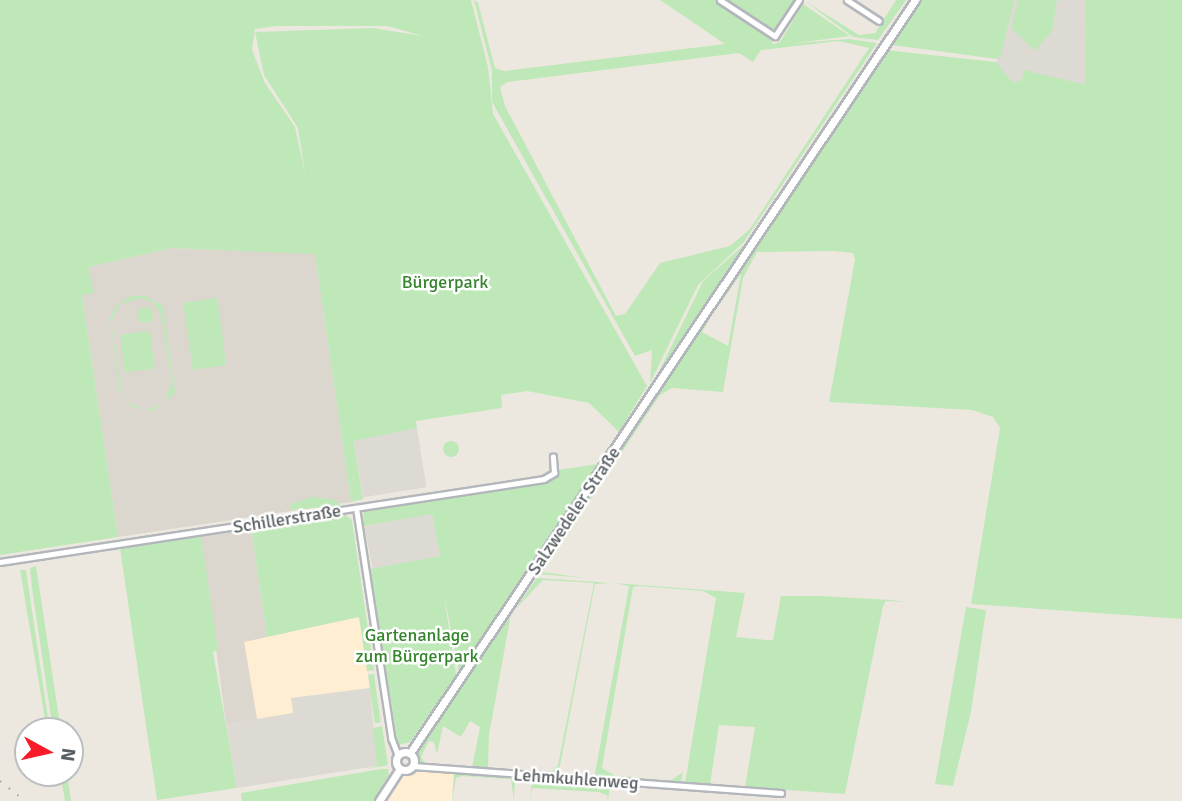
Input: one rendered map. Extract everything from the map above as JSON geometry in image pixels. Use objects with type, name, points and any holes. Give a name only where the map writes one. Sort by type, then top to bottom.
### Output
[{"type":"main road","name":"Salzwedeler Straße","points":[[410,754],[915,0]]},
{"type":"main road","points":[[379,801],[400,769],[398,755],[410,754],[413,766],[400,769]]},
{"type":"street","points":[[720,0],[775,37],[799,0]]},
{"type":"street","points":[[847,0],[879,21]]},
{"type":"street","name":"Schillerstraße","points":[[0,562],[544,480],[554,473],[553,457]]},
{"type":"street","points":[[357,510],[392,739],[398,755]]},
{"type":"street","name":"Lehmkuhlenweg","points":[[413,766],[781,793]]},
{"type":"shaded area","points":[[1012,0],[1085,0],[1087,111],[990,88]]},
{"type":"shaded area","points":[[172,248],[315,253],[351,502],[118,537],[82,295],[88,267]]},
{"type":"shaded area","points":[[417,428],[426,487],[363,497],[354,438]]},
{"type":"shaded area","points":[[432,513],[440,556],[373,569],[364,526]]},
{"type":"shaded area","points":[[251,527],[267,637],[244,642],[257,719],[226,724],[201,535]]},
{"type":"shaded area","points":[[359,617],[370,688],[292,698],[294,713],[257,719],[244,641]]},
{"type":"shaded area","points":[[370,688],[377,766],[237,788],[226,724],[293,713],[291,698]]},
{"type":"shaded area","points":[[419,770],[454,773],[452,801],[385,801],[403,776]]},
{"type":"green space","name":"Bürgerpark","points":[[0,0],[471,0],[488,67],[493,114],[647,386],[619,432],[589,403],[527,391],[501,395],[502,408],[416,421],[417,428],[354,441],[363,499],[351,502],[315,254],[172,248],[88,267],[94,293],[82,295],[118,537],[0,555]],"holes":[[[277,26],[387,26],[423,36],[373,28],[255,32],[264,75],[298,128],[305,174],[295,127],[265,83],[252,50],[255,29]]]},
{"type":"green space","points":[[474,0],[478,3],[495,68],[504,71],[725,44],[660,0],[716,0],[769,35],[773,44],[780,42],[803,4],[850,36],[796,43],[849,39],[877,43],[744,242],[698,285],[650,383],[652,350],[635,356],[492,102],[492,71]],"holes":[[[839,41],[869,48],[750,229],[730,246],[660,263],[625,314],[616,316],[505,106],[500,87],[507,82],[739,53],[753,62],[761,50]]]},
{"type":"green space","points":[[723,0],[797,0],[774,32]]},
{"type":"green space","points":[[896,0],[906,0],[878,40],[853,37],[805,1],[859,35],[875,33]]},
{"type":"green space","points":[[918,0],[1014,0],[1001,55],[997,59],[892,45]]},
{"type":"green space","points":[[1018,0],[1057,0],[1052,31],[1035,51],[1011,28]]},
{"type":"green space","points":[[1085,0],[1182,0],[1182,619],[971,604],[1000,428],[993,417],[972,410],[829,402],[855,259],[853,253],[834,251],[757,252],[743,278],[723,392],[672,388],[660,395],[542,572],[586,578],[537,574],[707,316],[710,318],[702,332],[728,346],[741,274],[711,316],[708,314],[885,50],[996,62],[1013,83],[1022,80],[1024,70],[1086,85]]},
{"type":"green space","points":[[878,45],[880,48],[652,386],[703,281],[745,244]]},
{"type":"green space","points":[[131,296],[145,296],[163,306],[175,393],[166,400],[172,382],[161,314],[153,303],[141,298],[120,304],[111,322],[122,393],[130,404],[145,410],[131,407],[119,389],[110,318],[116,306]]},
{"type":"green space","points":[[217,298],[226,365],[193,370],[183,303]]},
{"type":"green space","points":[[145,307],[151,309],[151,321],[145,323],[139,321],[137,315],[139,309]]},
{"type":"green space","points":[[150,331],[155,369],[125,372],[120,335]]},
{"type":"green space","points":[[451,441],[459,449],[451,457],[443,449]]},
{"type":"green space","name":"Gartenanlage zum Bürgerpark","points":[[598,464],[459,671],[444,595],[456,675],[410,742],[398,745],[370,569],[440,556],[432,514],[364,526],[363,511],[548,481],[557,470]]},
{"type":"green space","points":[[312,497],[336,500],[341,506],[290,510],[291,504]]},
{"type":"green space","points":[[343,513],[352,520],[374,670],[367,671],[359,617],[267,637],[251,527]]},
{"type":"green space","points":[[353,514],[357,519],[378,669],[376,669]]},
{"type":"green space","points":[[201,535],[218,650],[213,652],[237,788],[157,800],[120,548],[31,562]]},
{"type":"green space","points":[[36,566],[59,717],[51,717],[30,568]]},
{"type":"green space","points":[[20,570],[26,570],[48,717],[45,717]]},
{"type":"green space","points":[[537,578],[611,583],[595,584],[558,776],[472,768],[480,727],[470,721],[461,737],[443,726],[437,754],[434,742],[429,741],[421,757],[426,765],[419,765],[416,755],[425,738],[511,616],[489,735],[488,769],[552,771],[558,765],[594,583],[543,580],[514,611]]},
{"type":"green space","points":[[614,583],[745,593],[736,637],[766,640],[773,640],[781,596],[821,596],[906,602],[886,601],[883,606],[845,794],[745,787],[755,727],[719,725],[710,785],[685,783],[716,598],[703,591],[639,586],[633,587],[602,768],[614,775],[667,781],[594,779],[629,586]]},
{"type":"green space","points":[[966,607],[986,610],[971,712],[953,786],[935,784]]},
{"type":"green space","points":[[374,674],[381,723],[375,723],[368,675]]},
{"type":"green space","points":[[382,726],[388,765],[368,769],[377,766],[373,728]]},
{"type":"green space","points":[[388,769],[389,775],[373,801],[242,801],[241,793]]},
{"type":"green space","points":[[683,772],[681,781],[670,781]]},
{"type":"green space","points":[[454,773],[515,777],[514,801],[511,779],[462,776],[456,778],[452,801]]},
{"type":"green space","points":[[532,778],[554,786],[575,781],[687,788],[610,785],[608,801],[607,795],[599,792],[532,788],[530,801]]},
{"type":"green space","points":[[62,787],[69,787],[71,801],[65,801]]},
{"type":"railway","points":[[0,781],[25,801]]}]
